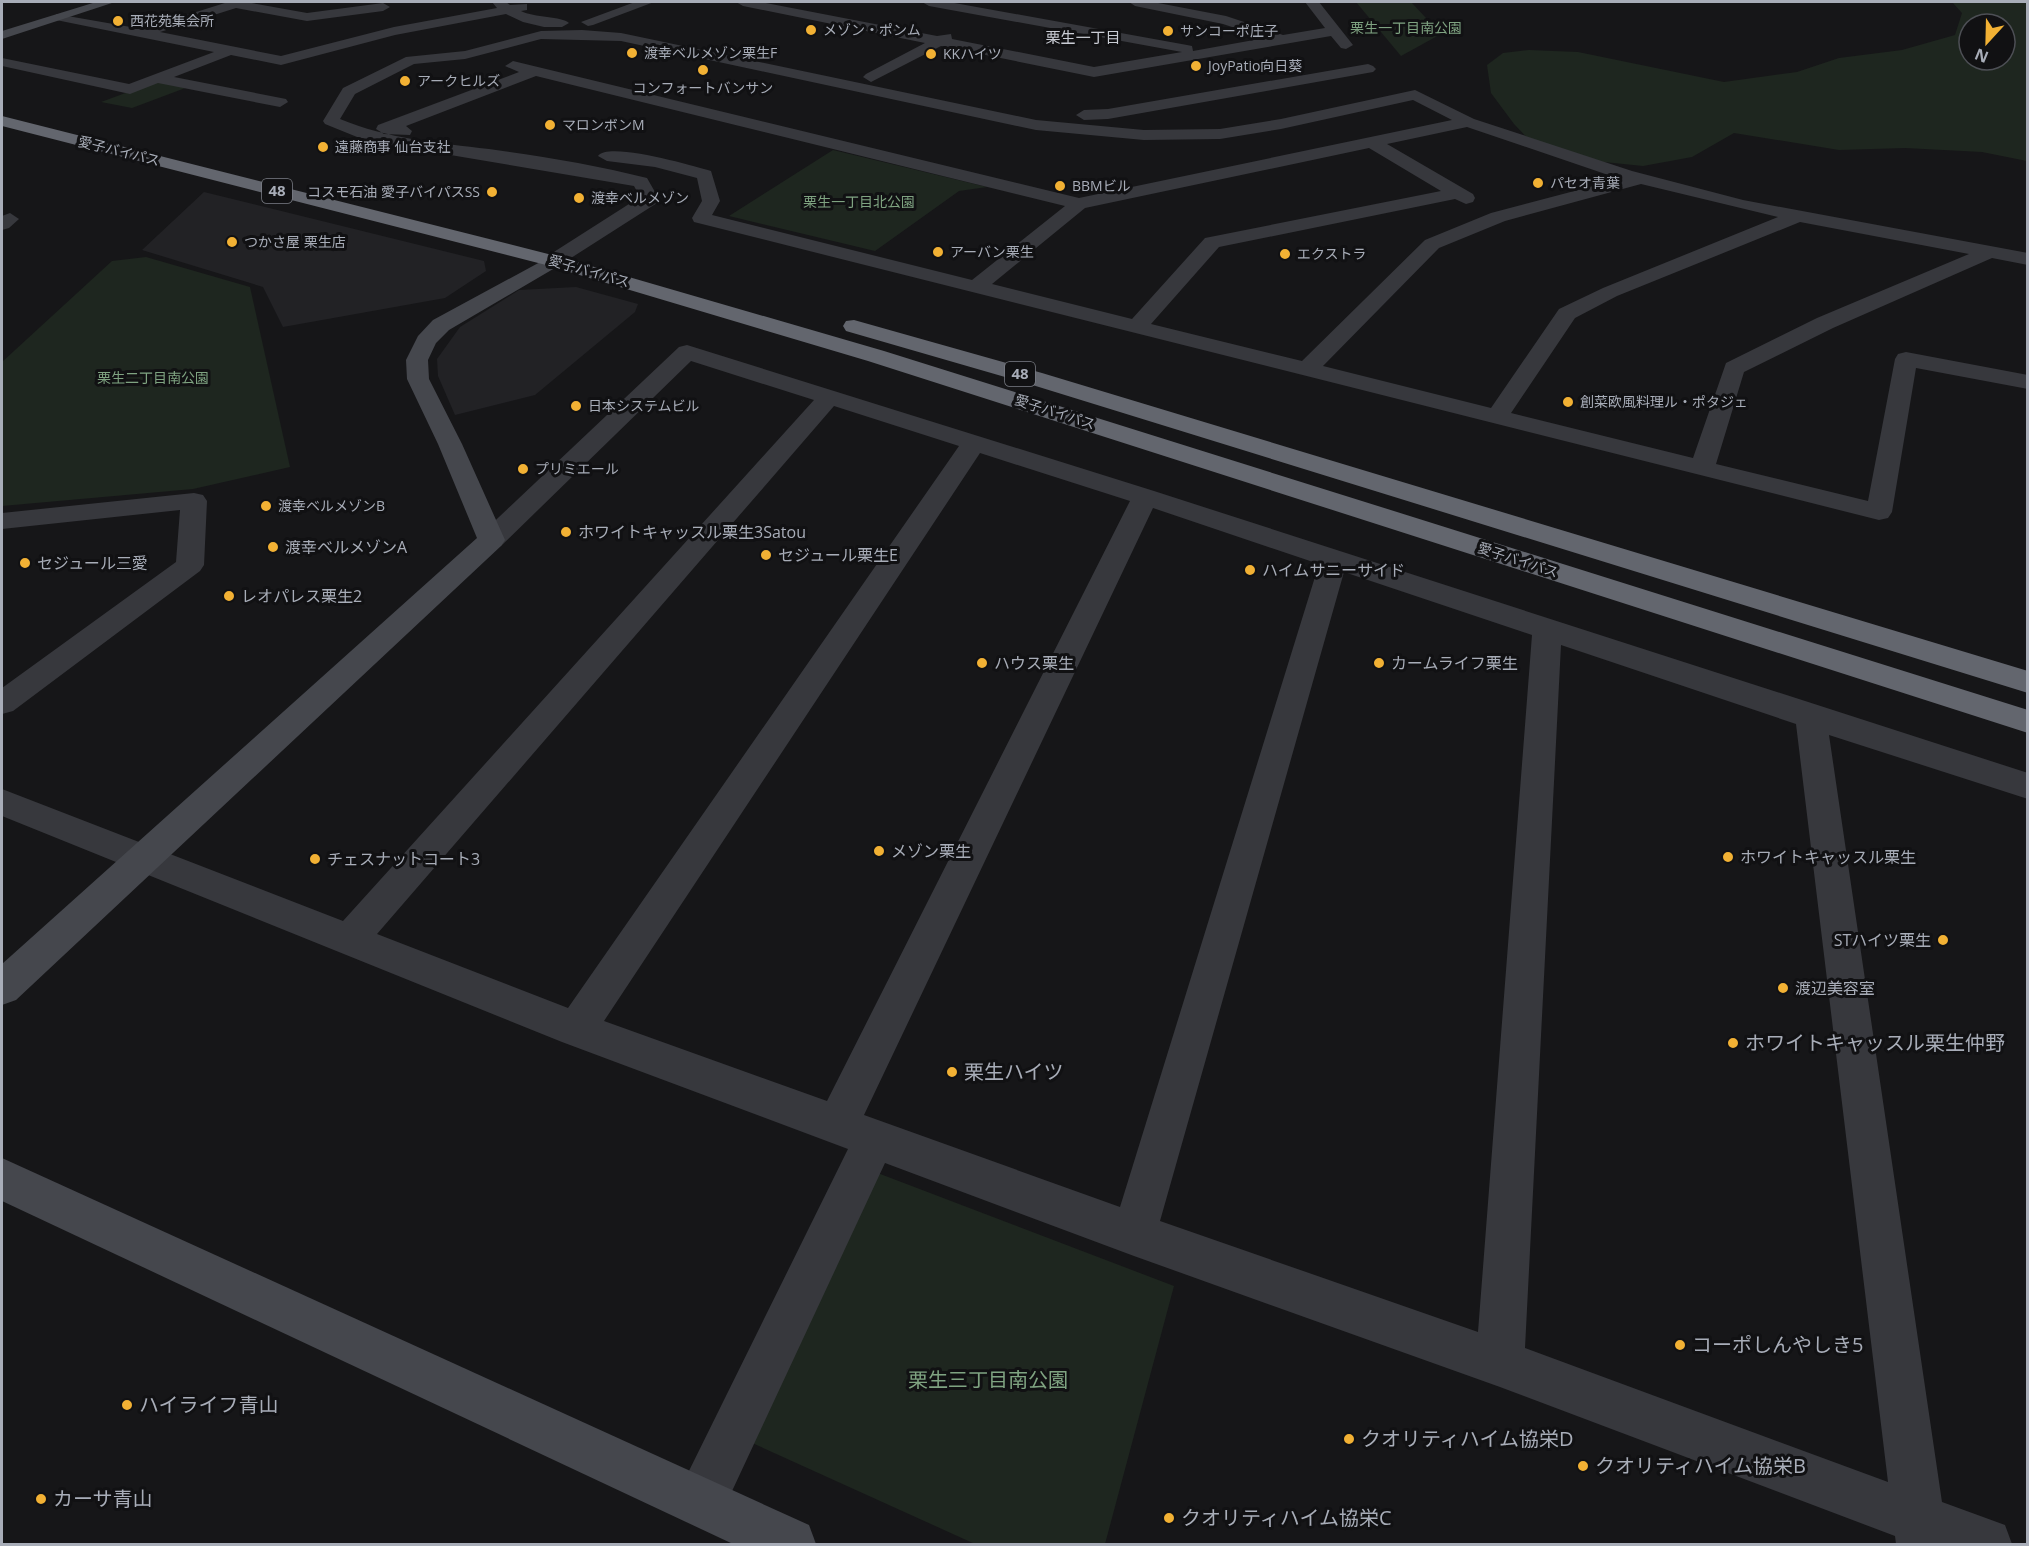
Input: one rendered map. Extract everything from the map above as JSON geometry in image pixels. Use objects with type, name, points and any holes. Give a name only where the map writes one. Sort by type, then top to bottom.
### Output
[{"type":"highway","name":"愛子バイパス","points":[[2,104],[575,247],[735,291]]},
{"type":"highway","name":"愛子バイパス","points":[[2,121],[553,261],[876,356],[2028,722]]},
{"type":"highway","name":"愛子バイパス","points":[[838,321],[1034,378],[2028,682]]},
{"type":"street","points":[[2,35],[108,2]]},
{"type":"street","points":[[61,17],[281,61],[394,31],[503,6],[541,2]]},
{"type":"street","points":[[588,22],[646,2]]},
{"type":"street","points":[[743,2],[1094,72],[1334,31]]},
{"type":"street","points":[[929,2],[1207,52]]},
{"type":"street","points":[[871,77],[1011,2]]},
{"type":"street","points":[[1135,2],[1226,20],[1281,39]]},
{"type":"street","points":[[503,6],[528,20],[553,24],[588,22],[645,28],[1028,111],[1070,116],[1108,114],[1373,72],[1334,31],[1312,2]]},
{"type":"street","points":[[143,34],[239,3],[306,17],[382,4],[394,31]]},
{"type":"street","points":[[491,540],[450,444],[418,379],[417,360],[426,341],[441,325],[553,261],[650,199],[641,182],[585,170],[396,142],[367,136],[331,121],[349,91],[392,68],[411,60],[465,55],[542,35],[582,34],[621,37],[1036,125],[1144,135],[1220,134],[1281,124],[1415,95]]},
{"type":"street","points":[[2,62],[130,89],[232,50]]},
{"type":"street","points":[[465,55],[1079,204],[1468,122]]},
{"type":"street","points":[[533,72],[384,129],[656,162],[705,175],[711,201],[701,218],[1879,512],[1906,359],[2028,382]]},
{"type":"street","points":[[159,79],[280,102]]},
{"type":"street","points":[[1399,86],[1468,122],[1640,179],[1742,205],[2028,259]]},
{"type":"street","points":[[1371,142],[1498,217]]},
{"type":"street","points":[[1307,369],[1432,244],[1498,217],[1640,179]]},
{"type":"street","points":[[1137,327],[1212,242],[1458,194]]},
{"type":"street","points":[[977,286],[1079,204]]},
{"type":"street","points":[[1497,416],[1567,314],[1611,292],[1800,215]]},
{"type":"street","points":[[1702,468],[1734,368],[1825,323],[1990,252]]},
{"type":"street","points":[[2,988],[491,540],[687,352],[1145,497],[1811,717],[2028,786]]},
{"type":"street","points":[[351,938],[829,398]]},
{"type":"street","points":[[576,1029],[974,443]]},
{"type":"street","points":[[701,1501],[856,1131],[1145,497]]},
{"type":"street","points":[[2,521],[194,501],[190,565],[2,703]]},
{"type":"street","points":[[1134,1234],[1334,560]]},
{"type":"street","points":[[1500,1363],[1547,630]]},
{"type":"street","points":[[1811,717],[1920,1532]]},
{"type":"street","points":[[2,802],[141,859],[351,938],[576,1029],[1134,1234],[1500,1363],[1920,1532],[1986,1545]]},
{"type":"street","points":[[2,1179],[701,1501],[790,1545]]},
{"type":"shaded area","points":[[204,192],[484,261],[486,271],[445,298],[283,327],[263,287],[142,250]]},
{"type":"shaded area","points":[[576,287],[638,304],[635,312],[535,395],[455,415],[438,376],[437,359],[460,327],[519,290]]},
{"type":"green space","name":"栗生一丁目南公園","points":[[1356,2],[1411,2],[1441,34],[1401,56]]},
{"type":"green space","points":[[1952,2],[2027,2],[2027,161],[1982,152],[1905,148],[1839,150],[1734,133],[1692,157],[1643,166],[1565,158],[1537,148],[1514,124],[1491,93],[1487,65],[1503,53],[1529,50],[1578,52],[1724,82],[1797,72],[1839,58],[1902,50],[1955,35],[1957,29],[1957,72],[2017,72],[2017,12],[1961,12]]},
{"type":"green space","points":[[163,82],[188,87],[132,108],[101,102],[150,84]]},
{"type":"green space","name":"栗生一丁目北公園","points":[[833,150],[987,187],[959,191],[875,251],[729,216]]},
{"type":"green space","name":"栗生二丁目南公園","points":[[146,257],[250,287],[290,467],[193,489],[2,506],[2,362],[112,261]]},
{"type":"green space","name":"栗生三丁目南公園","points":[[875,1172],[1174,1286],[1105,1544],[975,1544],[750,1442]]},
{"type":"place","name":"西花苑集会所","points":[[118,21]]},
{"type":"place","name":"メゾン・ポンム","points":[[811,30]]},
{"type":"place","name":"サンコーポ庄子","points":[[1168,31]]},
{"type":"place","name":"渡幸ベルメゾン栗生F","points":[[632,53]]},
{"type":"place","name":"KKハイツ","points":[[931,54]]},
{"type":"place","name":"JoyPatio向日葵","points":[[1196,66]]},
{"type":"place","name":"コンフォートバンサン","points":[[703,70]]},
{"type":"place","name":"アークヒルズ","points":[[405,81]]},
{"type":"place","name":"マロンボンM","points":[[550,125]]},
{"type":"place","name":"遠藤商事 仙台支社","points":[[323,147]]},
{"type":"place","name":"パセオ青葉","points":[[1538,183]]},
{"type":"place","name":"BBMビル","points":[[1060,186]]},
{"type":"place","name":"コスモ石油 愛子バイパスSS","points":[[492,192]]},
{"type":"place","name":"渡幸ベルメゾン","points":[[579,198]]},
{"type":"place","name":"つかさ屋 栗生店","points":[[232,242]]},
{"type":"place","name":"アーバン栗生","points":[[938,252]]},
{"type":"place","name":"エクストラ","points":[[1285,254]]},
{"type":"place","name":"創菜欧風料理ル・ポタジェ","points":[[1568,402]]},
{"type":"place","name":"日本システムビル","points":[[576,406]]},
{"type":"place","name":"プリミエール","points":[[523,469]]},
{"type":"place","name":"渡幸ベルメゾンB","points":[[266,506]]},
{"type":"place","name":"ホワイトキャッスル栗生3Satou","points":[[566,532]]},
{"type":"place","name":"渡幸ベルメゾンA","points":[[273,547]]},
{"type":"place","name":"セジュール栗生E","points":[[766,555]]},
{"type":"place","name":"セジュール三愛","points":[[25,563]]},
{"type":"place","name":"ハイムサニーサイド","points":[[1250,570]]},
{"type":"place","name":"レオパレス栗生2","points":[[229,596]]},
{"type":"place","name":"ハウス栗生","points":[[982,663]]},
{"type":"place","name":"カームライフ栗生","points":[[1379,663]]},
{"type":"place","name":"メゾン栗生","points":[[879,851]]},
{"type":"place","name":"ホワイトキャッスル栗生","points":[[1728,857]]},
{"type":"place","name":"チェスナットコート3","points":[[315,859]]},
{"type":"place","name":"STハイツ栗生","points":[[1943,940]]},
{"type":"place","name":"渡辺美容室","points":[[1783,988]]},
{"type":"place","name":"ホワイトキャッスル栗生仲野","points":[[1733,1043]]},
{"type":"place","name":"栗生ハイツ","points":[[952,1072]]},
{"type":"place","name":"コーポしんやしき5","points":[[1680,1345]]},
{"type":"place","name":"ハイライフ青山","points":[[127,1405]]},
{"type":"place","name":"クオリティハイム協栄D","points":[[1349,1439]]},
{"type":"place","name":"クオリティハイム協栄B","points":[[1583,1466]]},
{"type":"place","name":"カーサ青山","points":[[41,1499]]},
{"type":"place","name":"クオリティハイム協栄C","points":[[1169,1518]]},
{"type":"district","name":"栗生一丁目","points":[[1083,38]]}]
